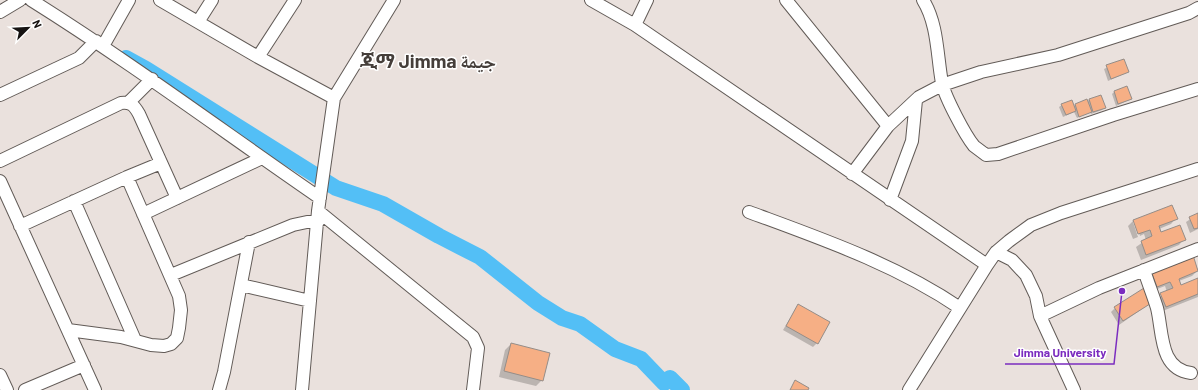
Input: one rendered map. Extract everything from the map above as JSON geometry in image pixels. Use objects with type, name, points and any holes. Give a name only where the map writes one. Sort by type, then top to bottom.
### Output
[{"type":"street","points":[[4,7],[20,0]]},
{"type":"street","points":[[31,0],[152,79],[262,158],[321,193]]},
{"type":"street","points":[[0,95],[79,58],[99,44],[129,0]]},
{"type":"street","points":[[160,0],[258,57],[334,98]]},
{"type":"street","points":[[198,22],[212,0]]},
{"type":"street","points":[[258,57],[295,0]]},
{"type":"street","points":[[302,390],[318,217],[334,98],[394,0]]},
{"type":"street","points":[[591,0],[635,26],[987,266]]},
{"type":"street","points":[[635,26],[647,0]]},
{"type":"street","points":[[786,0],[888,126]]},
{"type":"street","points":[[923,0],[927,6],[936,42],[942,85],[954,111],[974,145],[986,155],[998,154],[1113,115],[1198,89]]},
{"type":"street","points":[[852,174],[888,126],[916,100],[942,85],[981,72],[1058,55],[1189,13],[1198,8]]},
{"type":"street","points":[[0,161],[121,103],[129,102],[152,79]]},
{"type":"street","points":[[890,200],[912,141],[916,100]]},
{"type":"street","points":[[129,102],[134,105],[139,114],[177,198]]},
{"type":"street","points":[[143,214],[262,158]]},
{"type":"street","points":[[20,226],[161,163]]},
{"type":"street","points":[[909,390],[996,252],[1008,241],[1031,225],[1061,213],[1198,170]]},
{"type":"street","points":[[68,330],[164,346],[171,344],[177,338],[181,310],[179,296],[127,177]]},
{"type":"street","points":[[0,181],[4,202],[20,226],[95,390]]},
{"type":"street","points":[[74,201],[135,340]]},
{"type":"street","points":[[749,212],[863,254],[931,288],[960,308]]},
{"type":"street","points":[[171,275],[293,225],[307,222],[318,217]]},
{"type":"street","points":[[318,217],[473,337],[478,348],[473,390]]},
{"type":"street","points":[[219,390],[224,372],[250,242]]},
{"type":"street","points":[[1040,316],[1099,288],[1198,249]]},
{"type":"street","points":[[996,252],[1012,260],[1026,275],[1036,296],[1040,316],[1074,390]]},
{"type":"street","points":[[1144,270],[1157,310],[1162,342],[1167,355],[1174,367],[1184,372],[1191,373]]},
{"type":"street","points":[[242,285],[310,302]]},
{"type":"street","points":[[25,390],[84,365]]},
{"type":"street","points":[[0,375],[7,390]]},
{"type":"building","points":[[1124,59],[1129,72],[1111,79],[1106,65]]},
{"type":"building","points":[[1127,86],[1132,99],[1118,104],[1114,91]]},
{"type":"building","points":[[1101,95],[1106,108],[1093,112],[1089,99]]},
{"type":"building","points":[[1087,99],[1092,112],[1079,117],[1075,104]]},
{"type":"building","points":[[1072,100],[1076,111],[1066,115],[1061,104]]},
{"type":"building","points":[[1172,205],[1178,219],[1159,226],[1161,232],[1180,225],[1186,240],[1146,255],[1141,241],[1152,236],[1150,230],[1138,234],[1133,220]]},
{"type":"building","points":[[1198,213],[1198,228],[1194,229],[1189,217]]},
{"type":"building","points":[[1193,255],[1198,271],[1179,279],[1181,285],[1198,278],[1198,294],[1166,307],[1160,293],[1173,288],[1170,282],[1157,287],[1151,271]]},
{"type":"building","points":[[1144,288],[1153,302],[1123,321],[1114,307]]},
{"type":"building","points":[[798,304],[830,322],[818,344],[786,326]]},
{"type":"building","points":[[511,343],[550,353],[543,381],[504,371]]},
{"type":"building","points":[[795,380],[809,388],[808,390],[790,390]]},
{"type":"waterway","points":[[126,58],[336,188],[383,204],[439,236],[480,257],[538,303],[562,318],[580,324],[615,349],[641,359],[664,383],[670,378],[682,390]]},
{"type":"place","name":"Jimma University","points":[[1122,291]]},
{"type":"district","name":"ጂማ Jimma جيمة","points":[[428,61]]}]
